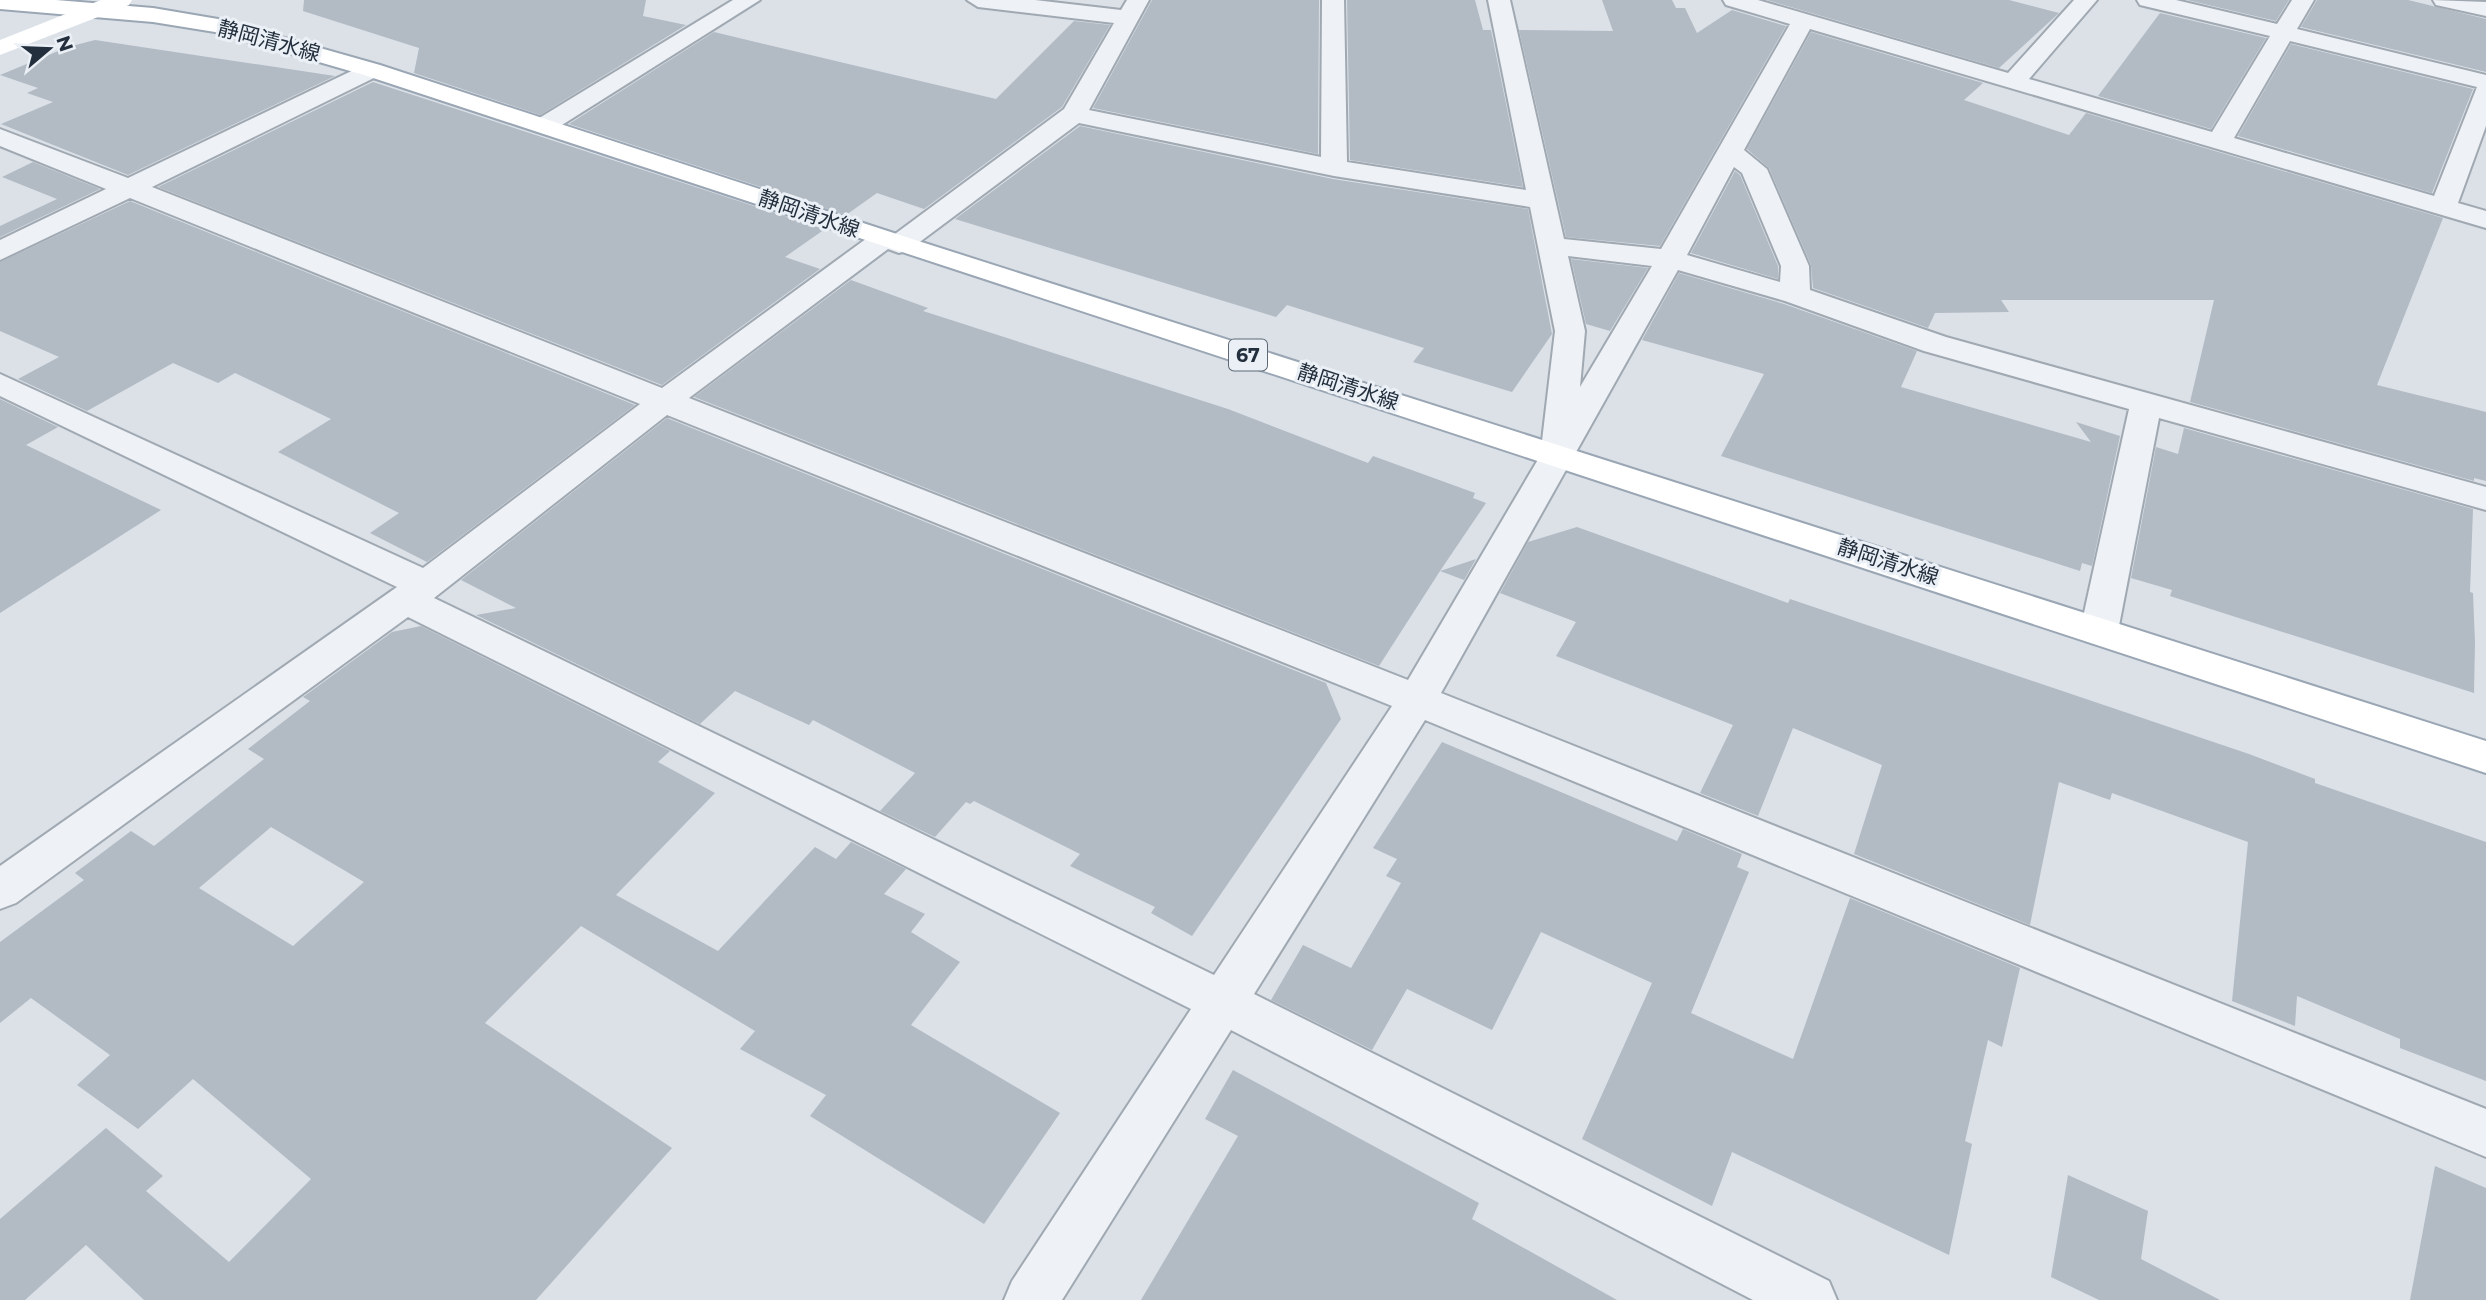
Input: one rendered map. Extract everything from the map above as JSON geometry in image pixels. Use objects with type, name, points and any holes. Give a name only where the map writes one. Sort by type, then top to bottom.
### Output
[{"type":"main road","name":"静岡清水線","points":[[0,2],[107,5],[218,26],[372,69],[891,242],[1558,454],[2486,757]]},
{"type":"main road","points":[[0,48],[107,5]]},
{"type":"street","points":[[545,125],[749,0]]},
{"type":"street","points":[[0,890],[416,592],[664,401],[1074,114],[1134,9],[978,0]]},
{"type":"street","points":[[1333,0],[1334,168]]},
{"type":"street","points":[[1499,0],[1570,331],[1558,454]]},
{"type":"street","points":[[1734,0],[2486,220]]},
{"type":"street","points":[[2012,83],[2086,0]]},
{"type":"street","points":[[2148,0],[2486,82]]},
{"type":"street","points":[[2218,143],[2282,31],[2303,0]]},
{"type":"street","points":[[2444,0],[2486,9]]},
{"type":"street","points":[[1031,1300],[1417,700],[1731,153],[1814,22],[1843,8]]},
{"type":"street","points":[[0,251],[372,69]]},
{"type":"street","points":[[2443,208],[2486,92]]},
{"type":"street","points":[[1074,114],[1334,168],[1542,201]]},
{"type":"street","points":[[0,137],[1417,700],[2486,1133]]},
{"type":"street","points":[[1731,153],[1754,169],[1795,266],[1796,295]]},
{"type":"street","points":[[1551,246],[1670,259],[1796,295],[1935,344],[2486,499]]},
{"type":"street","points":[[0,384],[416,592],[1810,1300]]},
{"type":"street","points":[[2099,631],[2147,403]]},
{"type":"building","points":[[304,0],[646,0],[643,16],[686,25],[540,115],[414,73],[419,48],[303,11]]},
{"type":"building","points":[[1152,0],[1319,0],[1318,154],[1093,108]]},
{"type":"building","points":[[1347,0],[1475,0],[1483,30],[1491,30],[1523,187],[1350,160]]},
{"type":"building","points":[[1602,0],[1672,0],[1676,8],[1685,8],[1697,33],[1732,10],[1786,26],[1660,246],[1566,237],[1519,30],[1613,31]]},
{"type":"building","points":[[1767,0],[2009,0],[2059,13],[1999,68]]},
{"type":"building","points":[[2187,0],[2289,0],[2276,21]]},
{"type":"building","points":[[2317,0],[2408,0],[2486,19],[2486,72],[2301,27]]},
{"type":"building","points":[[2160,13],[2266,38],[2211,129],[2098,96]]},
{"type":"building","points":[[1074,21],[1110,25],[1062,107],[924,209],[877,193],[846,215],[569,124],[714,32],[996,99]]},
{"type":"building","points":[[1811,32],[1983,83],[1964,100],[2069,135],[2086,113],[2443,218],[2377,385],[2486,412],[2486,481],[2474,478],[2474,481],[2190,402],[2214,300],[2001,300],[2009,312],[1935,313],[1928,328],[1813,288],[1811,265],[1769,168],[1747,149]]},
{"type":"building","points":[[95,40],[335,76],[128,175],[1,124],[53,102],[27,93],[38,88],[0,75],[68,47]]},
{"type":"building","points":[[2291,44],[2473,89],[2432,193],[2238,136]]},
{"type":"building","points":[[373,82],[825,229],[785,257],[820,269],[662,385],[158,187]]},
{"type":"building","points":[[1080,126],[1333,179],[1528,209],[1552,334],[1512,392],[1413,362],[1424,348],[1287,305],[1276,317],[955,219]]},
{"type":"building","points":[[33,162],[100,189],[0,237],[0,226],[57,199],[2,177]]},
{"type":"building","points":[[1735,171],[1740,175],[1778,266],[1778,279],[1691,253]]},
{"type":"building","points":[[130,201],[635,405],[427,562],[370,533],[399,513],[278,452],[331,419],[235,373],[218,383],[173,363],[87,411],[18,379],[59,357],[0,331],[0,262]]},
{"type":"building","points":[[1571,259],[1648,268],[1610,331],[1586,324]]},
{"type":"building","points":[[1679,273],[1784,304],[1917,351],[1901,387],[2091,442],[2076,422],[2120,436],[2092,566],[2082,563],[2080,571],[1721,456],[1764,374],[1642,340]]},
{"type":"building","points":[[851,280],[928,308],[923,311],[1228,409],[1368,463],[1373,456],[1475,493],[1473,498],[1486,503],[1379,666],[694,397]]},
{"type":"building","points":[[0,399],[58,427],[26,445],[161,510],[0,613]]},
{"type":"building","points":[[667,418],[1326,683],[1341,719],[1192,936],[1151,913],[1155,907],[1070,866],[1080,854],[974,801],[970,804],[966,802],[935,837],[880,811],[915,773],[813,720],[809,725],[735,691],[700,724],[476,615],[516,608],[461,580]]},
{"type":"building","points":[[2184,428],[2473,509],[2470,592],[2473,593],[2475,643],[2474,693],[2170,596],[2172,590],[2131,578],[2156,447],[2178,454]]},
{"type":"building","points":[[1577,527],[1788,603],[1790,599],[2249,754],[2315,779],[2315,783],[2486,842],[2486,1081],[2400,1048],[2400,1039],[2297,996],[2295,1026],[2232,1001],[2248,842],[2112,793],[2110,800],[2059,782],[2030,925],[1854,854],[1882,765],[1793,728],[1758,816],[1700,793],[1733,725],[1556,656],[1576,622],[1500,593],[1528,542]]},
{"type":"building","points":[[1476,559],[1464,580],[1440,571]]},
{"type":"building","points":[[421,626],[670,751],[658,762],[715,793],[616,895],[718,951],[815,847],[836,859],[851,842],[906,869],[884,894],[925,914],[911,932],[960,962],[911,1025],[1060,1113],[984,1224],[810,1116],[826,1095],[740,1049],[755,1031],[581,926],[485,1023],[672,1148],[536,1300],[144,1300],[86,1245],[25,1300],[0,1300],[0,1219],[106,1128],[163,1176],[146,1191],[229,1262],[311,1179],[193,1079],[138,1129],[77,1085],[110,1055],[31,998],[0,1023],[0,942],[84,880],[75,873],[131,831],[154,846],[264,759],[248,749],[310,701],[303,697],[392,632]],"holes":[[[271,827],[364,882],[293,946],[199,888]]]},
{"type":"building","points":[[1442,742],[1677,841],[1683,829],[1742,854],[1737,867],[1749,872],[1691,1013],[1793,1059],[1850,898],[2020,968],[2002,1047],[1988,1040],[1965,1141],[1972,1144],[1949,1255],[1732,1152],[1712,1206],[1582,1139],[1652,983],[1541,932],[1492,1030],[1407,989],[1372,1050],[1271,1000],[1303,945],[1351,968],[1401,883],[1386,876],[1397,859],[1373,848]]},
{"type":"building","points":[[1233,1070],[1479,1203],[1472,1219],[1617,1300],[1141,1300],[1238,1136],[1205,1119]]},
{"type":"building","points":[[2435,1166],[2486,1188],[2486,1300],[2410,1300]]},
{"type":"building","points":[[2068,1175],[2148,1211],[2141,1259],[2220,1300],[2099,1300],[2051,1277]]}]
